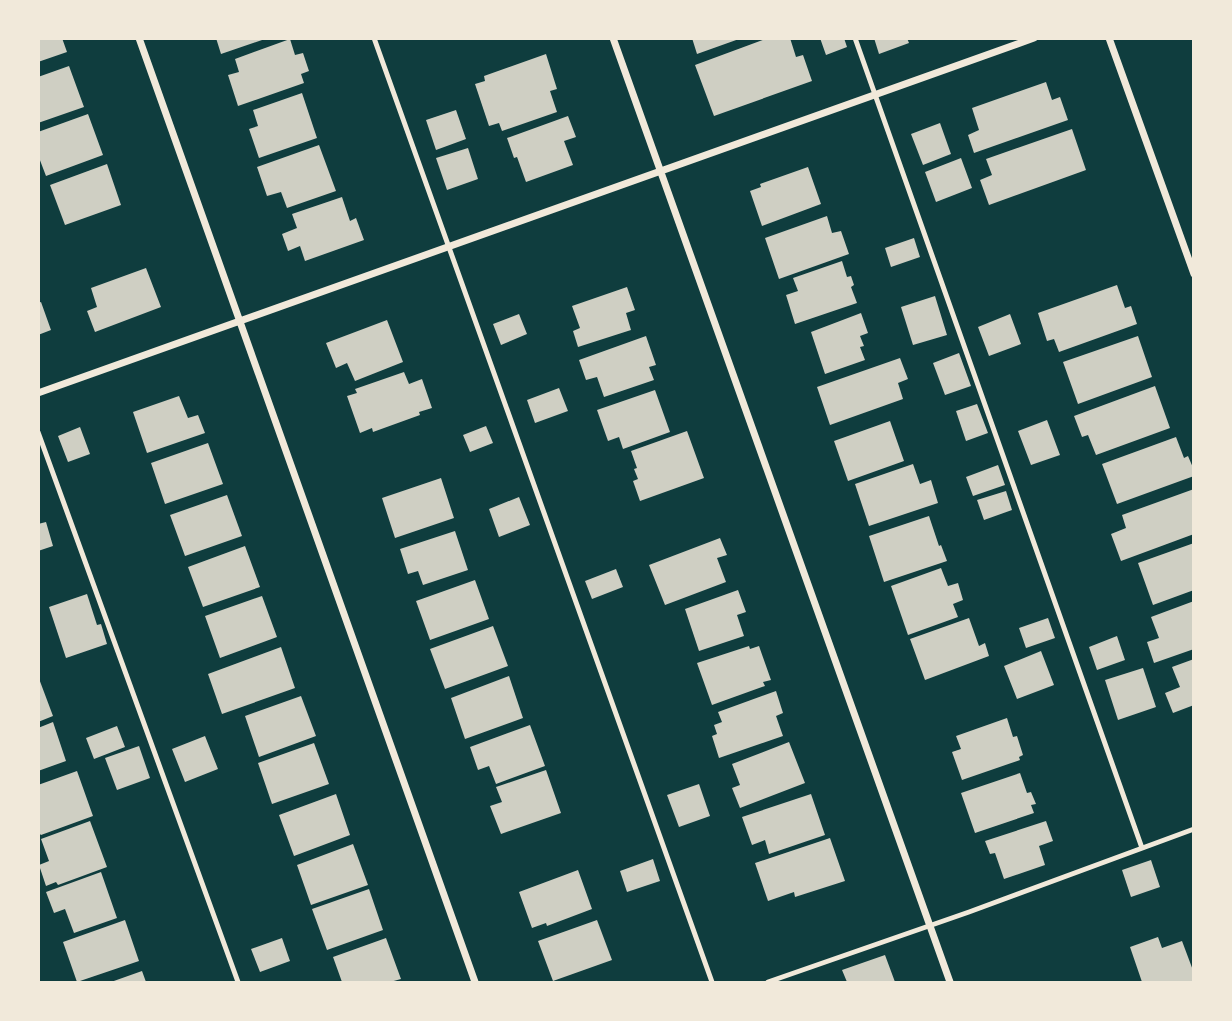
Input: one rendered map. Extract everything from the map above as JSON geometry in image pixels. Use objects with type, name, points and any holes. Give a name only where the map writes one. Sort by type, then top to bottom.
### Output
[{"type":"street","points":[[139,38],[475,982]]},
{"type":"street","points":[[613,38],[950,982]]},
{"type":"street","points":[[38,393],[1034,38]]},
{"type":"street","points":[[1109,38],[1194,274]]},
{"type":"lane","points":[[374,38],[712,982]]},
{"type":"lane","points":[[855,38],[1142,848]]},
{"type":"lane","points":[[38,432],[238,982]]},
{"type":"lane","points":[[768,982],[1194,829]]},
{"type":"building","points":[[38,38],[62,38],[67,52],[38,62]]},
{"type":"building","points":[[216,38],[265,38],[265,39],[221,54]]},
{"type":"building","points":[[692,38],[739,38],[739,39],[697,54]]},
{"type":"building","points":[[768,38],[790,38],[796,57],[803,55],[812,81],[714,116],[695,65]]},
{"type":"building","points":[[820,38],[844,38],[847,47],[826,55]]},
{"type":"building","points":[[874,38],[907,38],[909,43],[879,54]]},
{"type":"building","points":[[290,39],[295,55],[303,53],[309,71],[301,74],[304,83],[238,106],[228,75],[239,72],[235,59]]},
{"type":"building","points":[[546,54],[557,89],[550,91],[557,112],[502,131],[499,123],[489,126],[475,84],[485,81],[484,76]]},
{"type":"building","points":[[69,66],[84,107],[38,123],[38,77]]},
{"type":"building","points":[[1046,82],[1052,100],[1060,97],[1068,120],[974,153],[968,135],[979,130],[972,108]]},
{"type":"building","points":[[302,93],[317,138],[259,158],[249,129],[258,126],[253,110]]},
{"type":"building","points":[[456,110],[466,139],[436,150],[426,120]]},
{"type":"building","points":[[88,114],[103,155],[46,176],[38,155],[38,132]]},
{"type":"building","points":[[568,116],[576,137],[564,141],[573,165],[526,182],[507,138]]},
{"type":"building","points":[[940,123],[951,154],[923,165],[911,134]]},
{"type":"building","points":[[1072,129],[1086,170],[989,205],[980,180],[992,175],[986,159]]},
{"type":"building","points":[[319,145],[336,191],[287,208],[281,192],[267,196],[257,167]]},
{"type":"building","points":[[468,148],[478,179],[447,190],[436,158]]},
{"type":"building","points":[[961,158],[972,188],[936,202],[925,172]]},
{"type":"building","points":[[107,164],[121,205],[65,225],[50,185]]},
{"type":"building","points":[[808,167],[821,204],[762,226],[750,191],[761,187],[760,184]]},
{"type":"building","points":[[342,197],[350,221],[356,218],[364,240],[305,261],[300,246],[288,251],[282,234],[297,228],[292,214]]},
{"type":"building","points":[[827,216],[832,233],[841,231],[849,254],[779,279],[765,238]]},
{"type":"building","points":[[914,238],[920,257],[891,267],[885,248]]},
{"type":"building","points":[[842,261],[847,277],[851,276],[854,285],[851,287],[857,303],[795,324],[786,295],[798,291],[793,278]]},
{"type":"building","points":[[146,268],[161,307],[95,332],[87,311],[97,307],[91,288]]},
{"type":"building","points":[[1117,285],[1125,308],[1131,306],[1137,324],[1059,352],[1054,339],[1047,341],[1038,313]]},
{"type":"building","points":[[627,287],[635,310],[626,313],[631,330],[578,347],[573,331],[580,328],[572,306]]},
{"type":"building","points":[[935,296],[947,335],[913,345],[901,307]]},
{"type":"building","points":[[41,302],[51,330],[38,335],[38,303]]},
{"type":"building","points":[[861,313],[868,333],[860,336],[864,346],[860,347],[865,360],[825,374],[811,332]]},
{"type":"building","points":[[519,314],[527,334],[501,345],[493,324]]},
{"type":"building","points":[[1010,314],[1021,344],[989,356],[978,327]]},
{"type":"building","points":[[387,320],[403,362],[355,381],[347,363],[336,368],[326,343]]},
{"type":"building","points":[[646,336],[656,365],[649,367],[654,380],[604,397],[597,377],[586,380],[579,360]]},
{"type":"building","points":[[1138,336],[1152,377],[1078,404],[1063,362]]},
{"type":"building","points":[[959,353],[971,386],[945,395],[933,363]]},
{"type":"building","points":[[900,358],[908,379],[898,383],[903,399],[830,425],[817,387]]},
{"type":"building","points":[[404,372],[409,384],[422,379],[432,408],[373,432],[372,428],[360,433],[347,396],[357,393],[355,389]]},
{"type":"building","points":[[1155,386],[1170,428],[1096,455],[1088,435],[1082,437],[1074,416]]},
{"type":"building","points":[[559,388],[568,411],[535,423],[527,400]]},
{"type":"building","points":[[655,390],[670,432],[623,449],[619,437],[608,441],[597,410]]},
{"type":"building","points":[[179,396],[188,418],[198,415],[205,433],[147,453],[133,412]]},
{"type":"building","points":[[977,404],[988,433],[966,441],[956,411]]},
{"type":"building","points":[[1047,420],[1060,455],[1031,465],[1018,431]]},
{"type":"building","points":[[890,421],[904,461],[848,481],[834,441]]},
{"type":"building","points":[[486,426],[493,443],[470,452],[463,435]]},
{"type":"building","points":[[80,427],[90,454],[68,462],[58,436]]},
{"type":"building","points":[[687,431],[704,478],[640,501],[633,481],[638,479],[631,451]]},
{"type":"building","points":[[1176,437],[1184,458],[1188,456],[1194,476],[1117,504],[1102,464]]},
{"type":"building","points":[[208,443],[223,484],[165,504],[151,463]]},
{"type":"building","points":[[913,464],[920,484],[931,480],[938,503],[869,526],[855,484]]},
{"type":"building","points":[[998,465],[1005,485],[973,496],[966,477]]},
{"type":"building","points":[[441,478],[454,518],[395,538],[382,498]]},
{"type":"building","points":[[1194,489],[1194,534],[1121,561],[1111,534],[1126,528],[1122,515]]},
{"type":"building","points":[[1006,491],[1012,510],[984,520],[977,500]]},
{"type":"building","points":[[227,495],[242,536],[185,556],[170,515]]},
{"type":"building","points":[[519,497],[530,525],[499,537],[489,509]]},
{"type":"building","points":[[929,516],[947,561],[884,582],[869,536]]},
{"type":"building","points":[[46,522],[53,546],[38,551],[38,524]]},
{"type":"building","points":[[455,531],[468,570],[423,585],[418,571],[408,574],[400,549]]},
{"type":"building","points":[[720,538],[727,555],[717,558],[726,582],[665,605],[649,565]]},
{"type":"building","points":[[1194,543],[1194,590],[1153,605],[1138,563]]},
{"type":"building","points":[[245,546],[260,587],[203,607],[188,567]]},
{"type":"building","points":[[941,568],[948,586],[958,583],[963,600],[953,604],[958,617],[908,635],[891,586]]},
{"type":"building","points":[[616,569],[623,587],[592,599],[585,581]]},
{"type":"building","points":[[475,580],[489,619],[430,640],[416,601]]},
{"type":"building","points":[[738,590],[746,612],[737,615],[744,636],[699,651],[685,609]]},
{"type":"building","points":[[87,594],[97,625],[101,624],[107,644],[66,658],[49,607]]},
{"type":"building","points":[[262,596],[277,637],[220,658],[205,616]]},
{"type":"building","points":[[1194,601],[1194,649],[1154,663],[1147,642],[1159,638],[1151,617]]},
{"type":"building","points":[[969,618],[979,646],[985,643],[989,656],[925,680],[910,639]]},
{"type":"building","points":[[1048,618],[1055,638],[1026,648],[1019,628]]},
{"type":"building","points":[[493,626],[508,666],[445,689],[430,649]]},
{"type":"building","points":[[1117,636],[1125,660],[1097,670],[1089,647]]},
{"type":"building","points":[[749,646],[750,649],[759,646],[771,680],[763,682],[765,686],[712,705],[697,663]]},
{"type":"building","points":[[281,647],[295,688],[222,714],[208,674]]},
{"type":"building","points":[[1041,651],[1054,685],[1017,699],[1004,666]]},
{"type":"building","points":[[1194,659],[1194,705],[1173,713],[1165,693],[1180,687],[1172,667]]},
{"type":"building","points":[[1143,668],[1156,707],[1118,720],[1105,680]]},
{"type":"building","points":[[38,676],[53,716],[38,722]]},
{"type":"building","points":[[509,676],[523,718],[465,739],[451,698]]},
{"type":"building","points":[[776,691],[783,713],[776,716],[783,736],[719,758],[712,736],[717,734],[714,725],[722,722],[718,712]]},
{"type":"building","points":[[301,696],[316,736],[259,757],[245,716]]},
{"type":"building","points":[[1007,718],[1023,755],[1019,757],[1020,760],[962,780],[952,752],[961,749],[956,736]]},
{"type":"building","points":[[53,722],[66,761],[38,771],[38,728]]},
{"type":"building","points":[[530,725],[545,766],[496,784],[489,766],[478,770],[470,747]]},
{"type":"building","points":[[117,726],[125,747],[94,759],[86,738]]},
{"type":"building","points":[[205,736],[218,769],[185,782],[172,749]]},
{"type":"building","points":[[789,742],[805,783],[740,808],[732,788],[740,785],[732,764]]},
{"type":"building","points":[[314,743],[329,784],[272,804],[258,763]]},
{"type":"building","points":[[139,746],[150,778],[117,790],[105,758]]},
{"type":"building","points":[[546,770],[561,813],[501,834],[490,806],[502,802],[496,787]]},
{"type":"building","points":[[77,771],[93,816],[41,835],[38,832],[38,785]]},
{"type":"building","points":[[1020,773],[1027,793],[1031,792],[1036,804],[1031,805],[1034,813],[975,833],[961,793]]},
{"type":"building","points":[[699,784],[710,816],[679,827],[667,795]]},
{"type":"building","points":[[336,794],[350,835],[294,856],[279,815]]},
{"type":"building","points":[[811,794],[825,835],[769,854],[765,840],[752,845],[742,817]]},
{"type":"building","points":[[90,821],[107,867],[58,885],[56,882],[46,886],[39,865],[49,861],[41,839]]},
{"type":"building","points":[[1046,821],[1053,841],[1039,846],[1045,865],[1004,879],[995,853],[990,854],[985,841]]},
{"type":"building","points":[[830,838],[845,881],[795,897],[794,892],[768,901],[755,863]]},
{"type":"building","points":[[353,844],[368,885],[311,905],[297,865]]},
{"type":"building","points":[[653,859],[660,881],[627,892],[620,871]]},
{"type":"building","points":[[1151,860],[1160,887],[1131,897],[1122,870]]},
{"type":"building","points":[[578,870],[592,909],[547,926],[546,923],[532,928],[519,892]]},
{"type":"building","points":[[101,872],[117,918],[74,933],[65,909],[54,913],[46,892]]},
{"type":"building","points":[[369,889],[383,930],[327,950],[312,909]]},
{"type":"building","points":[[125,920],[139,961],[77,982],[63,942]]},
{"type":"building","points":[[597,920],[612,960],[553,981],[538,941]]},
{"type":"building","points":[[1158,937],[1162,948],[1182,941],[1194,973],[1194,982],[1142,982],[1130,947]]},
{"type":"building","points":[[282,938],[290,961],[260,972],[251,949]]},
{"type":"building","points":[[386,938],[401,979],[390,982],[342,982],[333,957]]},
{"type":"building","points":[[885,955],[895,982],[847,982],[842,970]]},
{"type":"building","points":[[142,971],[146,982],[111,982]]}]
